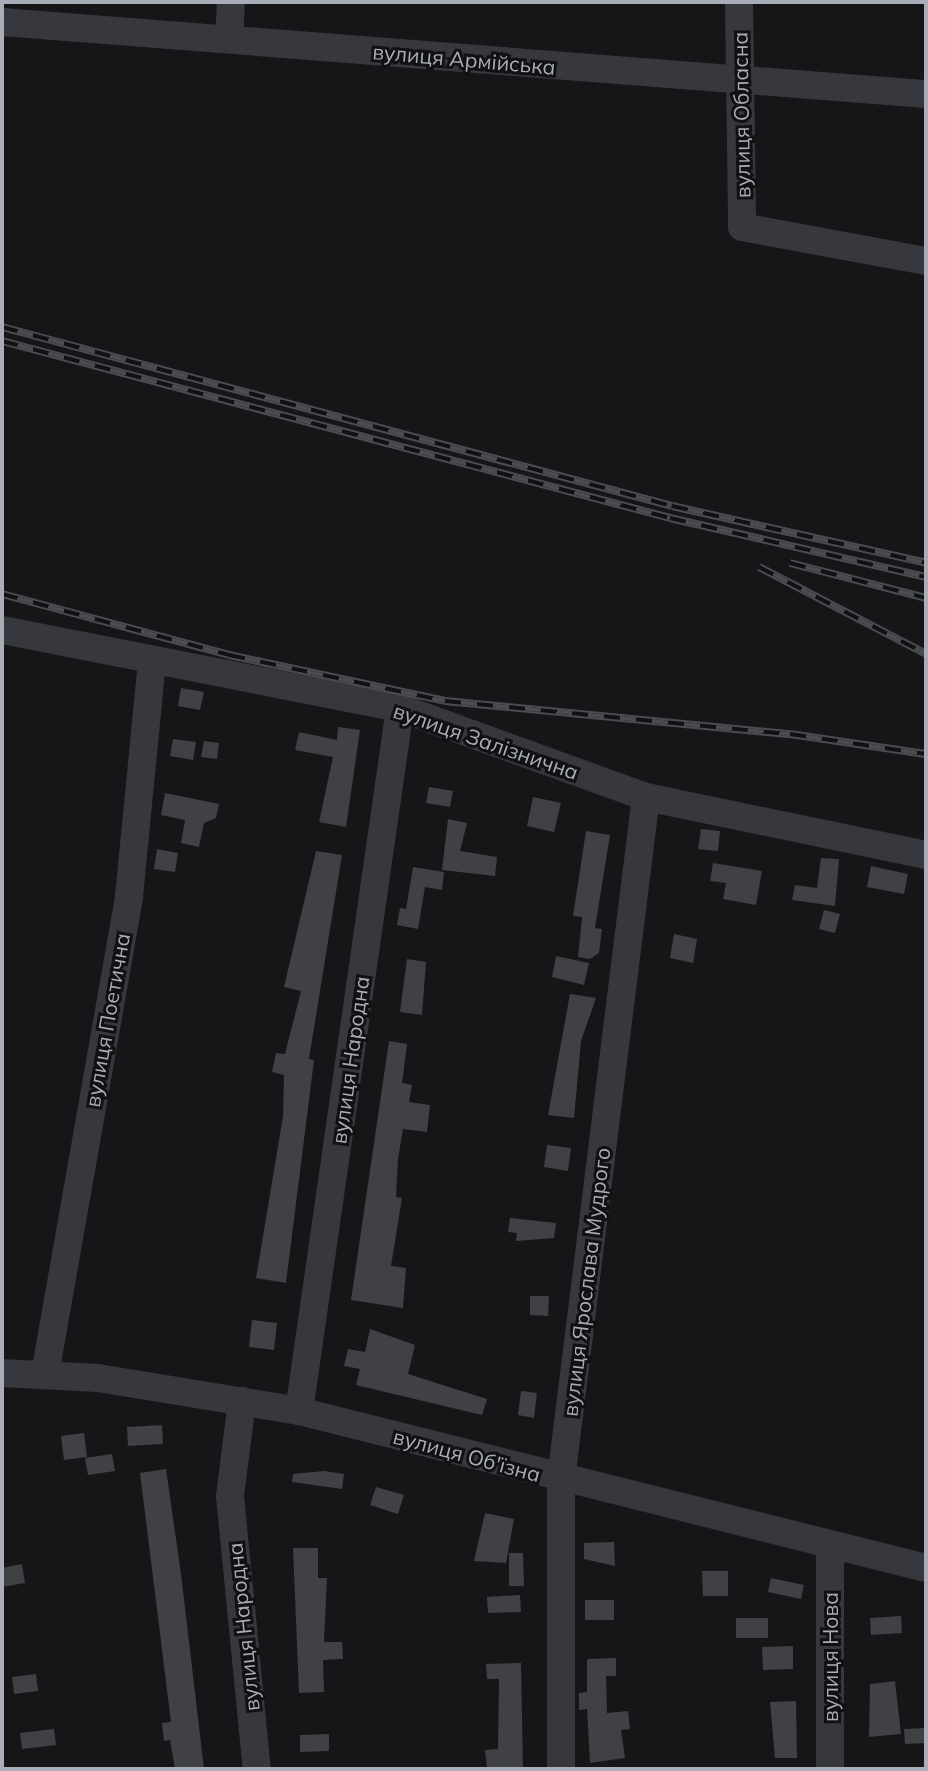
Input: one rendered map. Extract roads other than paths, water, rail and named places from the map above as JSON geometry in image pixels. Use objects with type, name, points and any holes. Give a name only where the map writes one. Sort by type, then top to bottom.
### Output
[{"type":"street","points":[[229,39],[230,2]]},
{"type":"street","name":"вулиця Обласна","points":[[738,2],[744,83],[741,227],[926,261]]},
{"type":"street","name":"вулиця Армійська","points":[[2,22],[744,83],[926,94]]},
{"type":"street","name":"вулиця Залізнична","points":[[2,630],[152,663],[400,708],[646,797],[926,855]]},
{"type":"street","name":"вулиця Поетична","points":[[45,1374],[129,897],[152,663]]},
{"type":"street","name":"вулиця Народна","points":[[299,1411],[400,708]]},
{"type":"street","name":"вулиця Ярослава Мудрого","points":[[561,1769],[561,1479],[646,797]]},
{"type":"street","name":"вулиця Об'їзна","points":[[2,1373],[45,1374],[299,1411],[561,1479],[926,1568]]},
{"type":"street","name":"вулиця Народна","points":[[242,1401],[230,1496],[257,1769]]},
{"type":"street","name":"вулиця Нова","points":[[830,1544],[830,1769]]},
{"type":"railway","points":[[2,327],[672,506],[926,563]]},
{"type":"railway","points":[[2,341],[670,518],[926,577]]},
{"type":"railway","points":[[790,563],[926,598]]},
{"type":"railway","points":[[759,567],[926,654]]},
{"type":"railway","points":[[2,594],[229,655],[445,701],[790,734],[926,754]]}]
